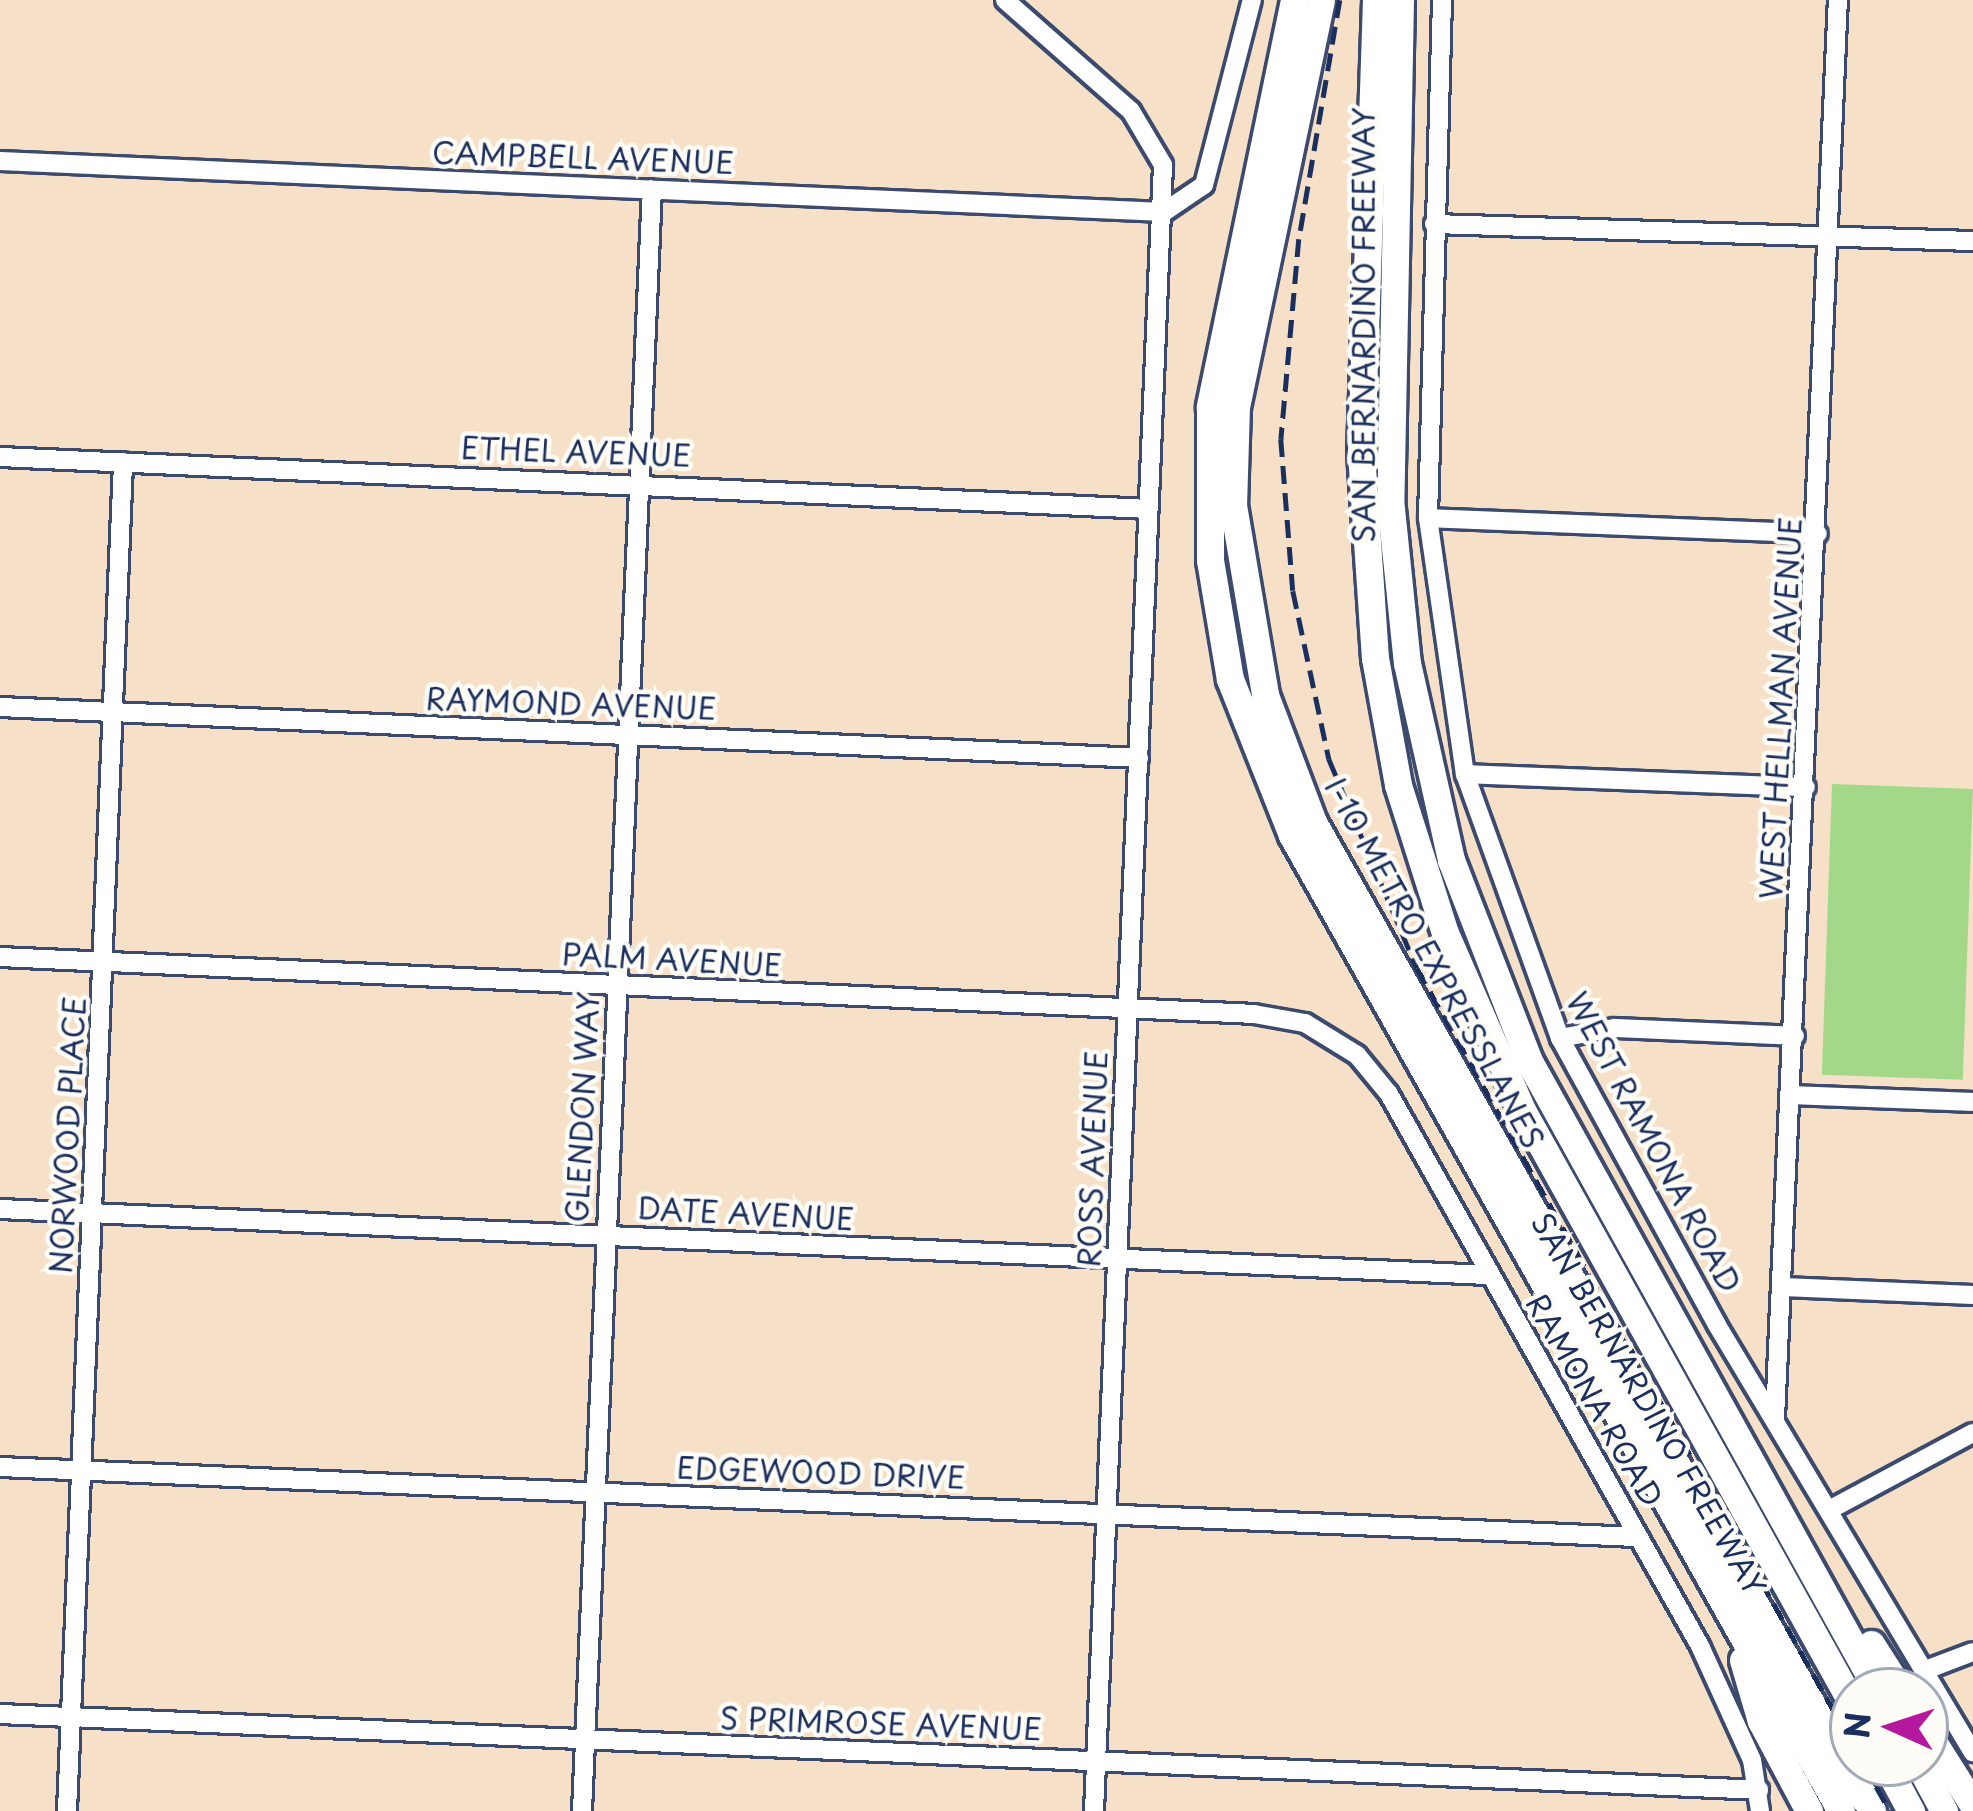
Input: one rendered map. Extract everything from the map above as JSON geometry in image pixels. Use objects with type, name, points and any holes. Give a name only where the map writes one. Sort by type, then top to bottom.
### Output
[{"type":"highway","name":"SAN BERNARDINO FREEWAY","points":[[1294,0],[1210,407],[1210,560],[1230,679],[1292,835],[1841,1811]]},
{"type":"highway","name":"I-10 METRO EXPRESSLANES","points":[[1321,0],[1236,406],[1233,505],[1265,694],[1312,822],[1873,1811]]},
{"type":"highway","name":"I-10 METRO EXPRESSLANES","points":[[1376,0],[1364,560],[1398,785],[1445,933],[1522,1110],[1831,1667]]},
{"type":"highway","name":"SAN BERNARDINO FREEWAY","points":[[1400,0],[1390,499],[1419,731],[1451,860],[1529,1061],[1865,1667]]},
{"type":"highway","points":[[1398,785],[1451,860]]},
{"type":"highway","points":[[1718,1401],[1886,1667]]},
{"type":"highway","points":[[1728,1610],[1761,1721],[1809,1811]]},
{"type":"highway","points":[[1949,1767],[1973,1805]]},
{"type":"street","points":[[1005,0],[1131,111],[1163,165],[1148,509]]},
{"type":"street","points":[[1164,212],[1204,185],[1252,0]]},
{"type":"street","name":"WEST RAMONA ROAD","points":[[1442,0],[1428,518],[1466,774],[1560,1038],[1921,1667]]},
{"type":"street","name":"WEST HELLMAN AVENUE","points":[[1775,1418],[1818,534],[1838,0]]},
{"type":"street","name":"CAMPBELL AVENUE","points":[[0,161],[1164,212]]},
{"type":"street","name":"GLENDON WAY","points":[[582,1811],[652,190]]},
{"type":"street","points":[[1434,224],[1828,242],[1973,241]]},
{"type":"street","name":"ETHEL AVENUE","points":[[0,457],[1148,509]]},
{"type":"street","name":"NORWOOD PLACE","points":[[67,1811],[117,713],[123,461]]},
{"type":"street","name":"ROSS AVENUE","points":[[1094,1811],[1148,509]]},
{"type":"street","points":[[1428,518],[1818,534]]},
{"type":"street","name":"RAYMOND AVENUE","points":[[0,707],[1138,758]]},
{"type":"street","points":[[1466,774],[1806,787]]},
{"type":"street","name":"PALM AVENUE","points":[[0,957],[1268,1016],[1337,1039]]},
{"type":"street","points":[[1560,1038],[1613,1028],[1795,1036]]},
{"type":"street","name":"RAMONA ROAD","points":[[1337,1039],[1389,1094],[1700,1646],[1759,1790],[1760,1811]]},
{"type":"street","points":[[1792,1095],[1973,1102]]},
{"type":"street","name":"DATE AVENUE","points":[[0,1209],[1490,1275]]},
{"type":"street","points":[[1783,1287],[1973,1295]]},
{"type":"street","points":[[1831,1509],[1973,1433]]},
{"type":"street","name":"EDGEWOOD DRIVE","points":[[0,1467],[1639,1537]]},
{"type":"street","points":[[1934,1667],[1973,1652]]},
{"type":"street","name":"WEST RAMONA ROAD","points":[[1949,1713],[1973,1752]]},
{"type":"street","name":"S PRIMROSE AVENUE","points":[[0,1714],[1759,1790]]},
{"type":"green space","points":[[1832,784],[1973,789],[1963,1080],[1822,1075]]},
{"type":"railway","points":[[1340,0],[1299,239],[1281,439],[1293,591],[1329,759],[1417,968],[1829,1702]]},
{"type":"railway","points":[[1876,1787],[1890,1811]]}]
